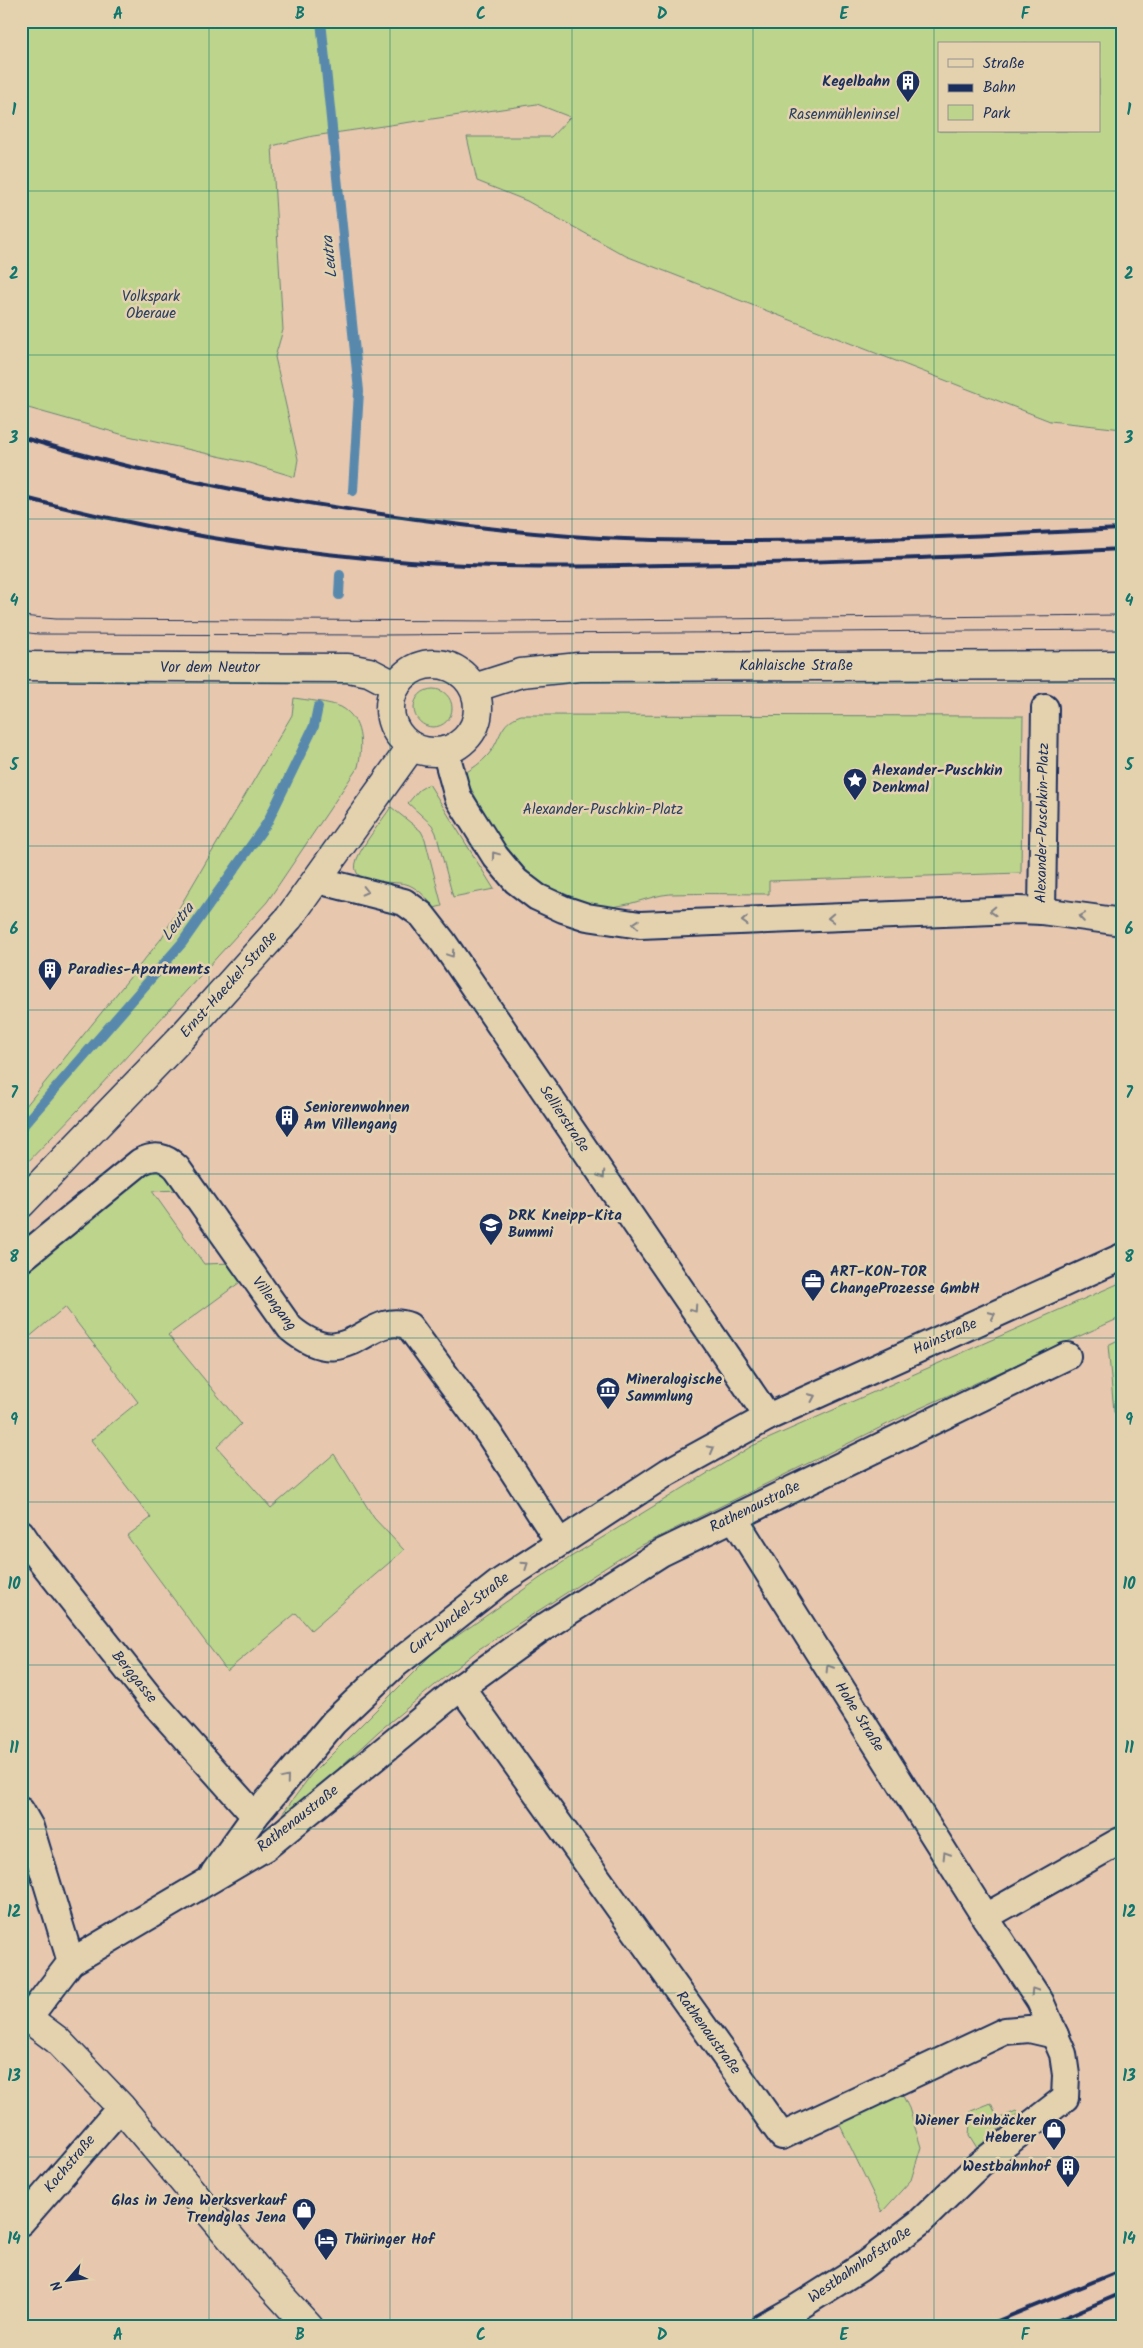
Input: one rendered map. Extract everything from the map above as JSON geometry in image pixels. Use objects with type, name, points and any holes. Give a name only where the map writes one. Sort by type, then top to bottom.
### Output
[{"type":"main road","points":[[430,663],[441,664],[460,672],[474,688],[478,709],[477,719],[465,739],[445,750],[433,752],[412,746],[397,732],[390,706],[396,686],[410,670],[430,663]]},
{"type":"main road","name":"Kahlaische Straße","points":[[474,688],[521,673],[579,667],[1122,664]]},
{"type":"main road","name":"Vor dem Neutor","points":[[21,666],[348,668],[369,672],[396,686]]},
{"type":"main road","name":"Ernst-Haeckel-Straße","points":[[21,1204],[179,1040],[289,918],[412,746]]},
{"type":"main road","points":[[25,2015],[57,2040],[120,2107],[259,2271],[310,2327]]},
{"type":"street","name":"Alexander-Puschkin-Platz","points":[[445,750],[458,797],[495,856],[516,881],[536,897],[587,917],[640,924],[1042,911],[1046,708]]},
{"type":"street","name":"Sellierstraße","points":[[318,880],[404,902],[422,915],[443,942],[768,1417]]},
{"type":"street","points":[[1042,911],[1122,922]]},
{"type":"street","name":"Villengang","points":[[21,1258],[140,1162],[150,1157],[162,1157],[170,1160],[290,1328],[299,1336],[314,1344],[342,1345],[354,1342],[390,1322],[399,1322],[409,1326],[489,1434],[559,1542]]},
{"type":"street","name":"Hainstraße","points":[[768,1417],[1122,1257]]},
{"type":"street","name":"Rathenaustraße","points":[[25,2015],[71,1962],[266,1847],[461,1687],[538,1632],[661,1553],[1067,1356]]},
{"type":"street","name":"Curt-Unckel-Straße","points":[[210,1880],[255,1816],[334,1722],[391,1668],[486,1592],[559,1542],[668,1472],[768,1417]]},
{"type":"street","name":"Hohe Straße","points":[[734,1518],[984,1917],[1040,2001],[1063,2054],[1066,2075],[1065,2098]]},
{"type":"street","name":"Berggasse","points":[[21,1532],[31,1548],[154,1702],[255,1816]]},
{"type":"street","name":"Rathenaustraße","points":[[461,1687],[782,2136],[1005,2031],[1030,2029],[1055,2035]]},
{"type":"street","points":[[21,1811],[30,1826],[71,1962]]},
{"type":"street","points":[[984,1917],[1120,1841]]},
{"type":"street","name":"Westbahnhofstraße","points":[[763,2327],[860,2268],[919,2223],[980,2164],[1065,2098]]},
{"type":"street","name":"Kochstraße","points":[[21,2222],[120,2107]]},
{"type":"green space","name":"Volkspark Oberaue","points":[[21,21],[1122,21],[1122,429],[1050,421],[626,256],[527,201],[477,181],[467,137],[551,137],[570,117],[537,104],[313,136],[272,146],[283,330],[275,357],[298,459],[295,477],[249,463],[124,435],[21,406]]},
{"type":"green space","points":[[433,689],[447,694],[452,708],[447,722],[433,727],[419,722],[414,708],[419,694]]},
{"type":"green space","points":[[294,698],[341,707],[354,718],[361,742],[358,767],[267,902],[79,1109],[21,1169],[21,1112],[161,939],[292,715]]},
{"type":"green space","name":"Alexander-Puschkin-Platz","points":[[521,715],[1023,716],[1021,873],[769,881],[769,894],[670,894],[614,907],[580,904],[557,894],[536,880],[518,861],[502,841],[463,774],[485,758],[508,722]]},
{"type":"green space","points":[[429,784],[494,889],[453,897],[436,833],[432,825],[408,803],[419,790]]},
{"type":"green space","points":[[391,807],[421,831],[425,839],[442,906],[434,908],[417,889],[409,885],[374,881],[359,875],[356,868],[360,852]]},
{"type":"green space","points":[[146,1169],[167,1171],[181,1190],[152,1191],[204,1264],[231,1263],[243,1280],[168,1335],[241,1424],[217,1447],[271,1508],[334,1454],[374,1518],[404,1550],[311,1630],[296,1613],[227,1671],[127,1536],[151,1518],[91,1440],[138,1402],[65,1307],[21,1344],[21,1270]]},
{"type":"green space","points":[[1122,1282],[1122,1317],[916,1410],[636,1548],[479,1649],[379,1731],[265,1837],[311,1775],[434,1652],[569,1558],[752,1446]]},
{"type":"green space","points":[[1122,1338],[1122,1423],[1114,1412],[1108,1345]]},
{"type":"green space","points":[[899,2088],[909,2108],[921,2147],[911,2180],[882,2212],[836,2117]]},
{"type":"green space","points":[[991,2103],[998,2119],[1016,2111],[1018,2113],[977,2148],[969,2135],[971,2111]]},
{"type":"waterway","name":"Leutra","points":[[321,21],[359,391],[353,491]]},
{"type":"waterway","name":"Leutra","points":[[339,595],[340,575]]},
{"type":"waterway","name":"Leutra","points":[[21,1128],[182,943],[267,823],[314,726],[318,707]]},
{"type":"tram line","points":[[21,616],[56,619],[505,621],[1122,615]]},
{"type":"tram line","points":[[21,632],[38,634],[380,635],[1122,630]]},
{"type":"railway","points":[[21,437],[110,462],[245,492],[411,518],[564,536],[687,541],[811,541],[1122,529]]},
{"type":"railway","points":[[21,497],[117,520],[263,546],[361,558],[442,564],[570,567],[723,564],[1122,549]]},
{"type":"railway","points":[[983,2327],[1122,2270]]},
{"type":"railway","points":[[1042,2327],[1122,2293]]},
{"type":"place","name":"Kegelbahn","points":[[908,103]]},
{"type":"place","name":"Alexander-Puschkin Denkmal","points":[[855,801]]},
{"type":"place","name":"Paradies-Apartments","points":[[50,991]]},
{"type":"place","name":"Seniorenwohnen Am Villengang","points":[[287,1138]]},
{"type":"place","name":"DRK Kneipp-Kita Bummi","points":[[491,1246]]},
{"type":"place","name":"ART-KON-TOR ChangeProzesse GmbH","points":[[813,1302]]},
{"type":"place","name":"Mineralogische Sammlung","points":[[608,1410]]},
{"type":"place","name":"Wiener Feinbäcker Heberer","points":[[1054,2151]]},
{"type":"place","name":"Westbahnhof","points":[[1068,2188]]},
{"type":"place","name":"Glas in Jena Werksverkauf Trendglas Jena","points":[[304,2231]]},
{"type":"place","name":"Thüringer Hof","points":[[326,2261]]},
{"type":"park label","name":"Rasenmühleninsel","points":[[844,115]]}]
